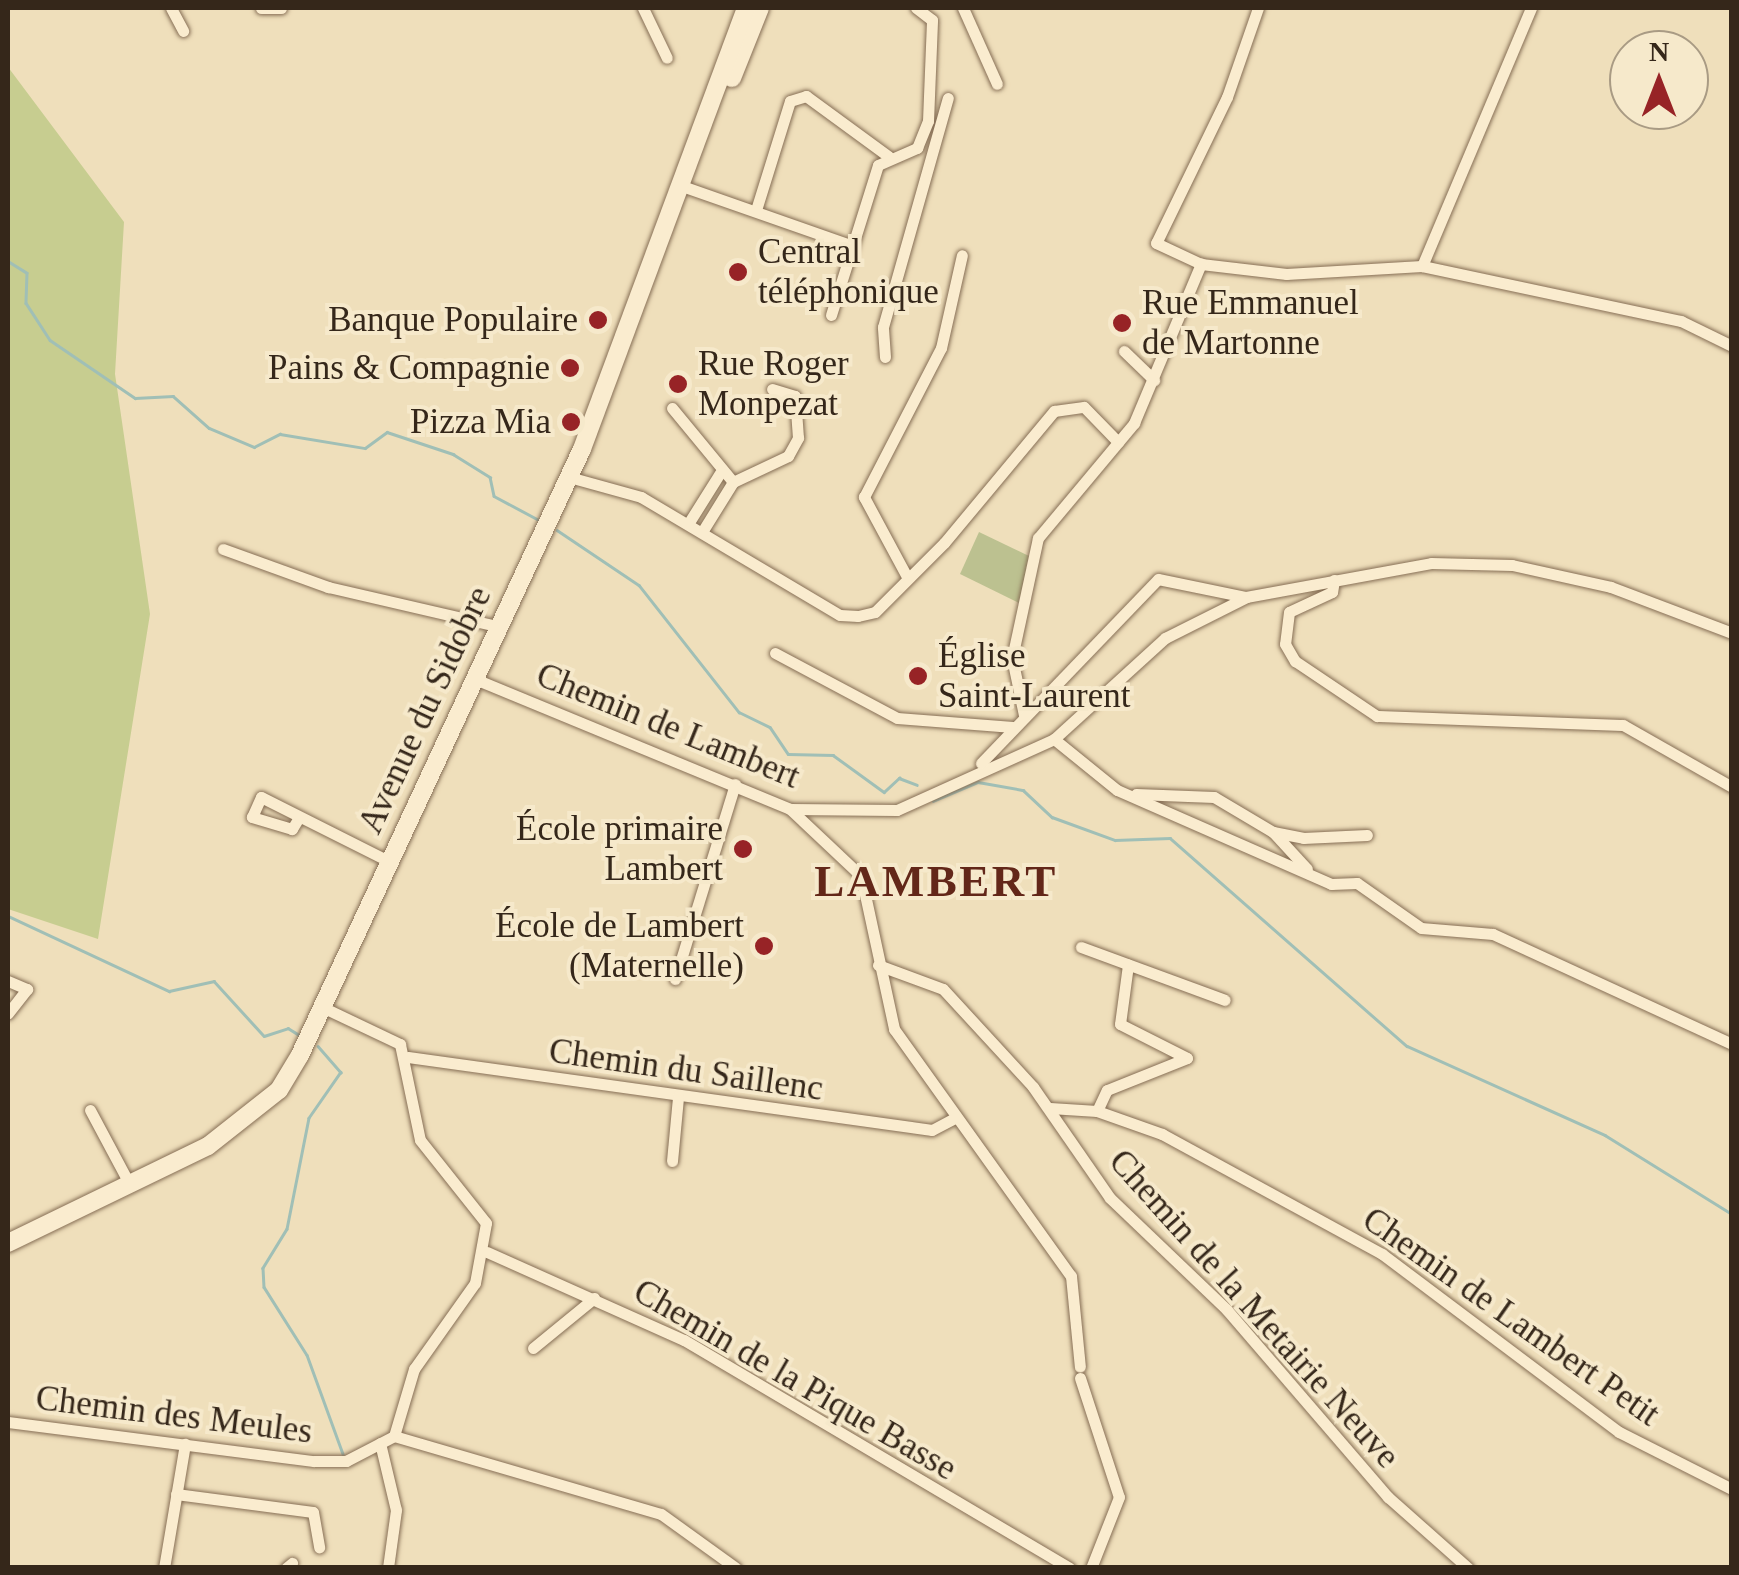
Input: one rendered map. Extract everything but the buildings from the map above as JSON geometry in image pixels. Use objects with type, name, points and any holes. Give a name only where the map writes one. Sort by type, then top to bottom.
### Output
[{"type":"main road","name":"Avenue du Sidobre","points":[[8,1243],[130,1186],[249,1119],[279,1090],[322,1007],[569,477],[746,8]]},
{"type":"main road","name":"Avenue du Sidobre","points":[[682,186],[760,8]]},
{"type":"street","points":[[171,8],[183,31]]},
{"type":"street","points":[[262,8],[281,8]]},
{"type":"street","points":[[643,8],[667,58]]},
{"type":"street","points":[[916,8],[932,20],[928,121],[917,148]]},
{"type":"street","points":[[963,8],[998,84]]},
{"type":"street","points":[[1258,8],[1227,98],[1156,243],[1201,264],[1315,276],[1422,266],[1681,321],[1732,346]]},
{"type":"street","points":[[1422,266],[1531,8]]},
{"type":"street","points":[[756,210],[790,102],[806,96],[888,156]]},
{"type":"street","points":[[885,357],[883,327],[948,98]]},
{"type":"street","points":[[888,156],[917,148]]},
{"type":"street","points":[[917,148],[932,162]]},
{"type":"street","points":[[831,315],[888,156]]},
{"type":"street","points":[[682,186],[854,246]]},
{"type":"street","points":[[906,574],[864,497],[941,348],[962,255]]},
{"type":"street","points":[[1024,715],[1012,658],[1038,538],[1118,442],[1154,380],[1201,264]]},
{"type":"street","points":[[1124,351],[1154,380]]},
{"type":"street","points":[[702,532],[733,482],[788,456],[798,438],[795,396],[772,389]]},
{"type":"street","points":[[672,408],[720,473],[733,482]]},
{"type":"street","points":[[569,477],[641,497],[840,614],[875,612],[1054,411],[1084,408],[1118,442]]},
{"type":"street","points":[[688,524],[720,473]]},
{"type":"street","points":[[223,549],[328,587],[501,627]]},
{"type":"street","points":[[1732,634],[1611,586],[1512,565],[1451,560],[1246,597],[1166,638],[1054,739],[1132,794],[1318,879],[1357,883],[1421,928],[1493,934],[1732,1044]]},
{"type":"street","points":[[975,770],[1158,579],[1246,597]]},
{"type":"street","points":[[1334,580],[1332,592],[1289,612],[1285,644],[1295,661],[1377,716],[1622,725],[1732,788]]},
{"type":"street","points":[[775,653],[896,718],[1013,727]]},
{"type":"street","name":"Chemin de Lambert","points":[[475,679],[790,809],[897,810],[975,770],[1054,739]]},
{"type":"street","points":[[675,980],[735,784]]},
{"type":"street","points":[[1132,794],[1214,797],[1273,832],[1318,879]]},
{"type":"street","points":[[790,809],[861,876],[894,1029],[1071,1276],[1080,1372],[1119,1498],[1091,1568]]},
{"type":"street","points":[[298,819],[390,862]]},
{"type":"street","points":[[1273,832],[1367,835]]},
{"type":"street","points":[[1080,947],[1225,1000]]},
{"type":"street","name":"Chemin de la Metairie Neuve","points":[[878,964],[943,989],[1050,1108],[1110,1198],[1227,1310],[1388,1497],[1468,1568]]},
{"type":"street","points":[[1097,1111],[1108,1090],[1186,1058],[1120,1024],[1128,965]]},
{"type":"street","points":[[8,981],[27,989],[8,1013]]},
{"type":"street","points":[[322,1007],[390,1034],[408,1057],[420,1140],[472,1194],[487,1252],[414,1369],[394,1436],[661,1514],[736,1568]]},
{"type":"street","name":"Chemin du Saillenc","points":[[408,1057],[932,1130],[955,1118]]},
{"type":"street","points":[[672,1161],[678,1096]]},
{"type":"street","name":"Chemin de Lambert Petit","points":[[1050,1108],[1097,1111],[1162,1134],[1382,1254],[1619,1432],[1732,1490]]},
{"type":"street","points":[[90,1110],[130,1186]]},
{"type":"street","name":"Chemin de la Pique Basse","points":[[487,1252],[684,1340],[1070,1568]]},
{"type":"street","points":[[534,1348],[594,1298]]},
{"type":"street","name":"Chemin des Meules","points":[[8,1422],[346,1462],[394,1436]]},
{"type":"street","points":[[380,1443],[396,1510],[388,1568]]},
{"type":"street","points":[[164,1568],[185,1444]]},
{"type":"street","points":[[176,1494],[313,1512],[319,1547]]},
{"type":"green space","points":[[8,67],[124,222],[115,374],[150,614],[98,939],[8,909]]},
{"type":"green space","points":[[979,532],[1029,556],[1019,603],[960,574]]},
{"type":"waterway","points":[[8,261],[27,273],[26,303],[50,340],[135,398],[173,396],[209,428],[254,447],[280,434],[365,448],[387,432],[453,454],[490,477],[494,496],[539,520]]},
{"type":"waterway","points":[[557,530],[639,585],[739,712],[770,727],[788,754],[833,755],[884,792],[899,778],[917,785]]},
{"type":"waterway","points":[[933,801],[978,782],[1023,790],[1052,817],[1115,840],[1170,838],[1407,1046],[1605,1135],[1732,1214]]},
{"type":"waterway","points":[[8,916],[169,991],[214,981],[264,1036],[288,1028],[299,1035]]},
{"type":"waterway","points":[[318,1046],[341,1072],[309,1118],[287,1229],[263,1268],[264,1287],[307,1355],[343,1454]]},
{"type":"place","name":"Central téléphonique","points":[[738,272]]},
{"type":"place","name":"Banque Populaire","points":[[598,320]]},
{"type":"place","name":"Rue Emmanuel de Martonne","points":[[1122,323]]},
{"type":"place","name":"Pains & Compagnie","points":[[570,368]]},
{"type":"place","name":"Rue Roger Monpezat","points":[[678,384]]},
{"type":"place","name":"Pizza Mia","points":[[571,422]]},
{"type":"place","name":"Église Saint-Laurent","points":[[918,676]]},
{"type":"place","name":"École primaire Lambert","points":[[743,849]]},
{"type":"place","name":"École de Lambert (Maternelle)","points":[[764,946]]},
{"type":"district","name":"LAMBERT","points":[[936,882]]}]
